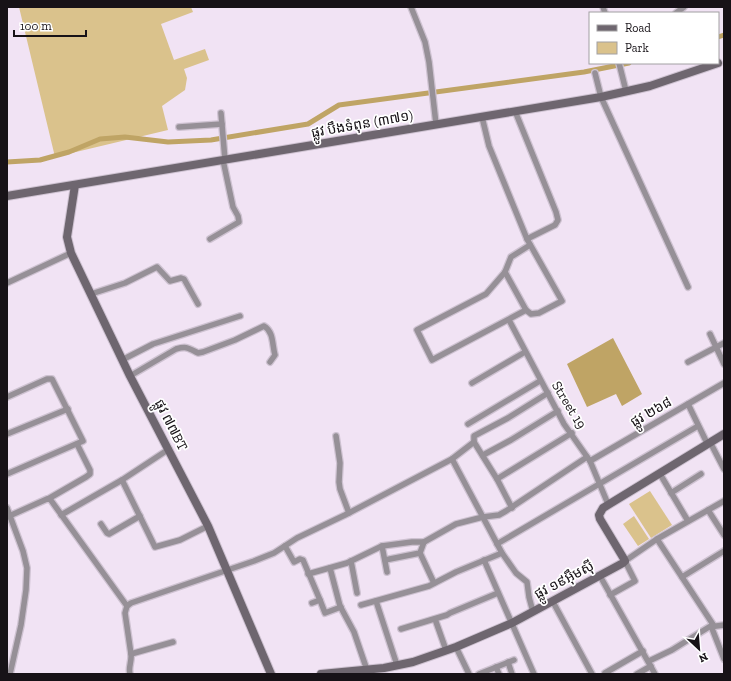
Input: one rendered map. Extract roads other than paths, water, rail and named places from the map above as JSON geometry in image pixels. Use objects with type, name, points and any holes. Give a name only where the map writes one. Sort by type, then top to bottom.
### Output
[{"type":"street","points":[[411,7],[425,42],[429,62],[436,124]]},
{"type":"street","name":"ផ្លូវ បឹងទំពុន (៣៧១)","points":[[7,196],[601,97],[650,86],[715,64]]},
{"type":"street","points":[[620,66],[626,91]]},
{"type":"street","points":[[595,73],[601,97],[688,286]]},
{"type":"street","points":[[515,111],[558,220],[555,225],[527,239]]},
{"type":"street","points":[[210,239],[239,222],[238,216],[233,207],[224,160],[221,113]]},
{"type":"street","points":[[482,117],[489,146],[527,239],[562,299],[560,303],[539,313],[531,314],[526,310],[505,272]]},
{"type":"street","points":[[179,127],[222,124]]},
{"type":"street","name":"ផ្លូវ ៧៧BT","points":[[75,185],[67,238],[71,253],[130,376],[208,526],[271,674]]},
{"type":"street","points":[[526,310],[432,360],[417,330],[486,294],[505,272],[511,257],[530,245]]},
{"type":"street","points":[[7,283],[71,253]]},
{"type":"street","points":[[91,294],[125,283],[157,268],[170,281],[181,278],[184,279],[192,290],[198,304]]},
{"type":"street","points":[[122,360],[153,344],[240,316]]},
{"type":"street","name":"Street 19","points":[[508,320],[540,381],[588,459],[608,504]]},
{"type":"street","points":[[130,376],[176,349],[188,347],[198,353],[203,352],[235,340],[264,326],[267,328],[272,338],[272,345],[275,355],[270,362]]},
{"type":"street","points":[[710,334],[724,364]]},
{"type":"street","points":[[688,362],[724,342]]},
{"type":"street","points":[[472,383],[525,352]]},
{"type":"street","points":[[7,397],[51,378],[83,441],[7,474]]},
{"type":"street","points":[[468,424],[540,381]]},
{"type":"street","name":"ផ្លូវ ២៦៨","points":[[424,542],[456,524],[483,516],[499,515],[588,459],[724,383]]},
{"type":"street","points":[[512,508],[497,479],[474,442],[474,436],[508,418],[548,393]]},
{"type":"street","points":[[688,404],[698,426],[724,469]]},
{"type":"street","points":[[7,434],[68,409]]},
{"type":"street","points":[[483,456],[558,411]]},
{"type":"street","points":[[497,544],[698,426]]},
{"type":"street","points":[[497,479],[572,433]]},
{"type":"street","points":[[610,594],[635,581],[600,519],[601,511],[608,504],[724,434]]},
{"type":"street","points":[[336,436],[340,463],[340,490],[349,513]]},
{"type":"street","points":[[127,606],[151,596],[260,558],[452,459],[474,442]]},
{"type":"street","points":[[8,516],[48,499],[90,474],[90,470],[77,444]]},
{"type":"street","points":[[62,515],[122,480],[169,449]]},
{"type":"street","points":[[452,459],[502,553],[516,573],[527,582],[533,612]]},
{"type":"street","points":[[660,474],[688,521]]},
{"type":"street","points":[[671,493],[701,474]]},
{"type":"street","points":[[122,480],[156,547],[180,540],[208,526]]},
{"type":"street","points":[[48,499],[62,515],[127,606]]},
{"type":"street","points":[[625,561],[657,539],[724,501]]},
{"type":"street","points":[[7,508],[8,516],[23,551],[27,568],[26,590],[21,625],[10,665],[10,674]]},
{"type":"street","points":[[708,510],[724,535]]},
{"type":"street","points":[[101,524],[109,534],[140,516]]},
{"type":"street","points":[[657,539],[713,626],[724,660]]},
{"type":"street","points":[[308,574],[351,561],[382,546],[424,542],[420,553],[434,583]]},
{"type":"street","points":[[285,546],[294,562],[303,560],[325,613],[341,608]]},
{"type":"street","points":[[382,546],[387,572]]},
{"type":"street","points":[[682,577],[724,551]]},
{"type":"street","points":[[385,560],[420,553]]},
{"type":"street","points":[[361,605],[376,602],[434,583],[502,553]]},
{"type":"street","points":[[484,560],[534,674]]},
{"type":"street","points":[[351,561],[357,593]]},
{"type":"street","name":"ផ្លូវ ១៩អ៊ឹមស៊ី","points":[[321,674],[367,670],[413,662],[456,647],[512,623],[625,561]]},
{"type":"street","points":[[330,568],[341,608],[354,632],[367,670]]},
{"type":"street","points":[[600,576],[656,674]]},
{"type":"street","points":[[401,629],[435,619],[498,593]]},
{"type":"street","points":[[312,604],[320,600]]},
{"type":"street","points":[[376,602],[397,665]]},
{"type":"street","points":[[552,602],[592,674]]},
{"type":"street","points":[[127,606],[125,613],[132,661],[128,666],[130,674]]},
{"type":"street","points":[[435,619],[446,650]]},
{"type":"street","points":[[637,674],[672,650],[713,626],[724,625]]},
{"type":"street","points":[[131,654],[174,642]]},
{"type":"street","points":[[456,647],[469,674]]},
{"type":"street","points":[[605,674],[643,651]]},
{"type":"street","points":[[479,674],[514,660]]},
{"type":"street","points":[[508,662],[512,674]]},
{"type":"street","points":[[496,667],[499,674]]},
{"type":"waterway","points":[[719,37],[724,35]]},
{"type":"waterway","points":[[7,162],[40,160],[69,152],[100,139],[125,137],[168,142],[211,140],[308,124],[339,105],[584,72],[624,64]]}]
